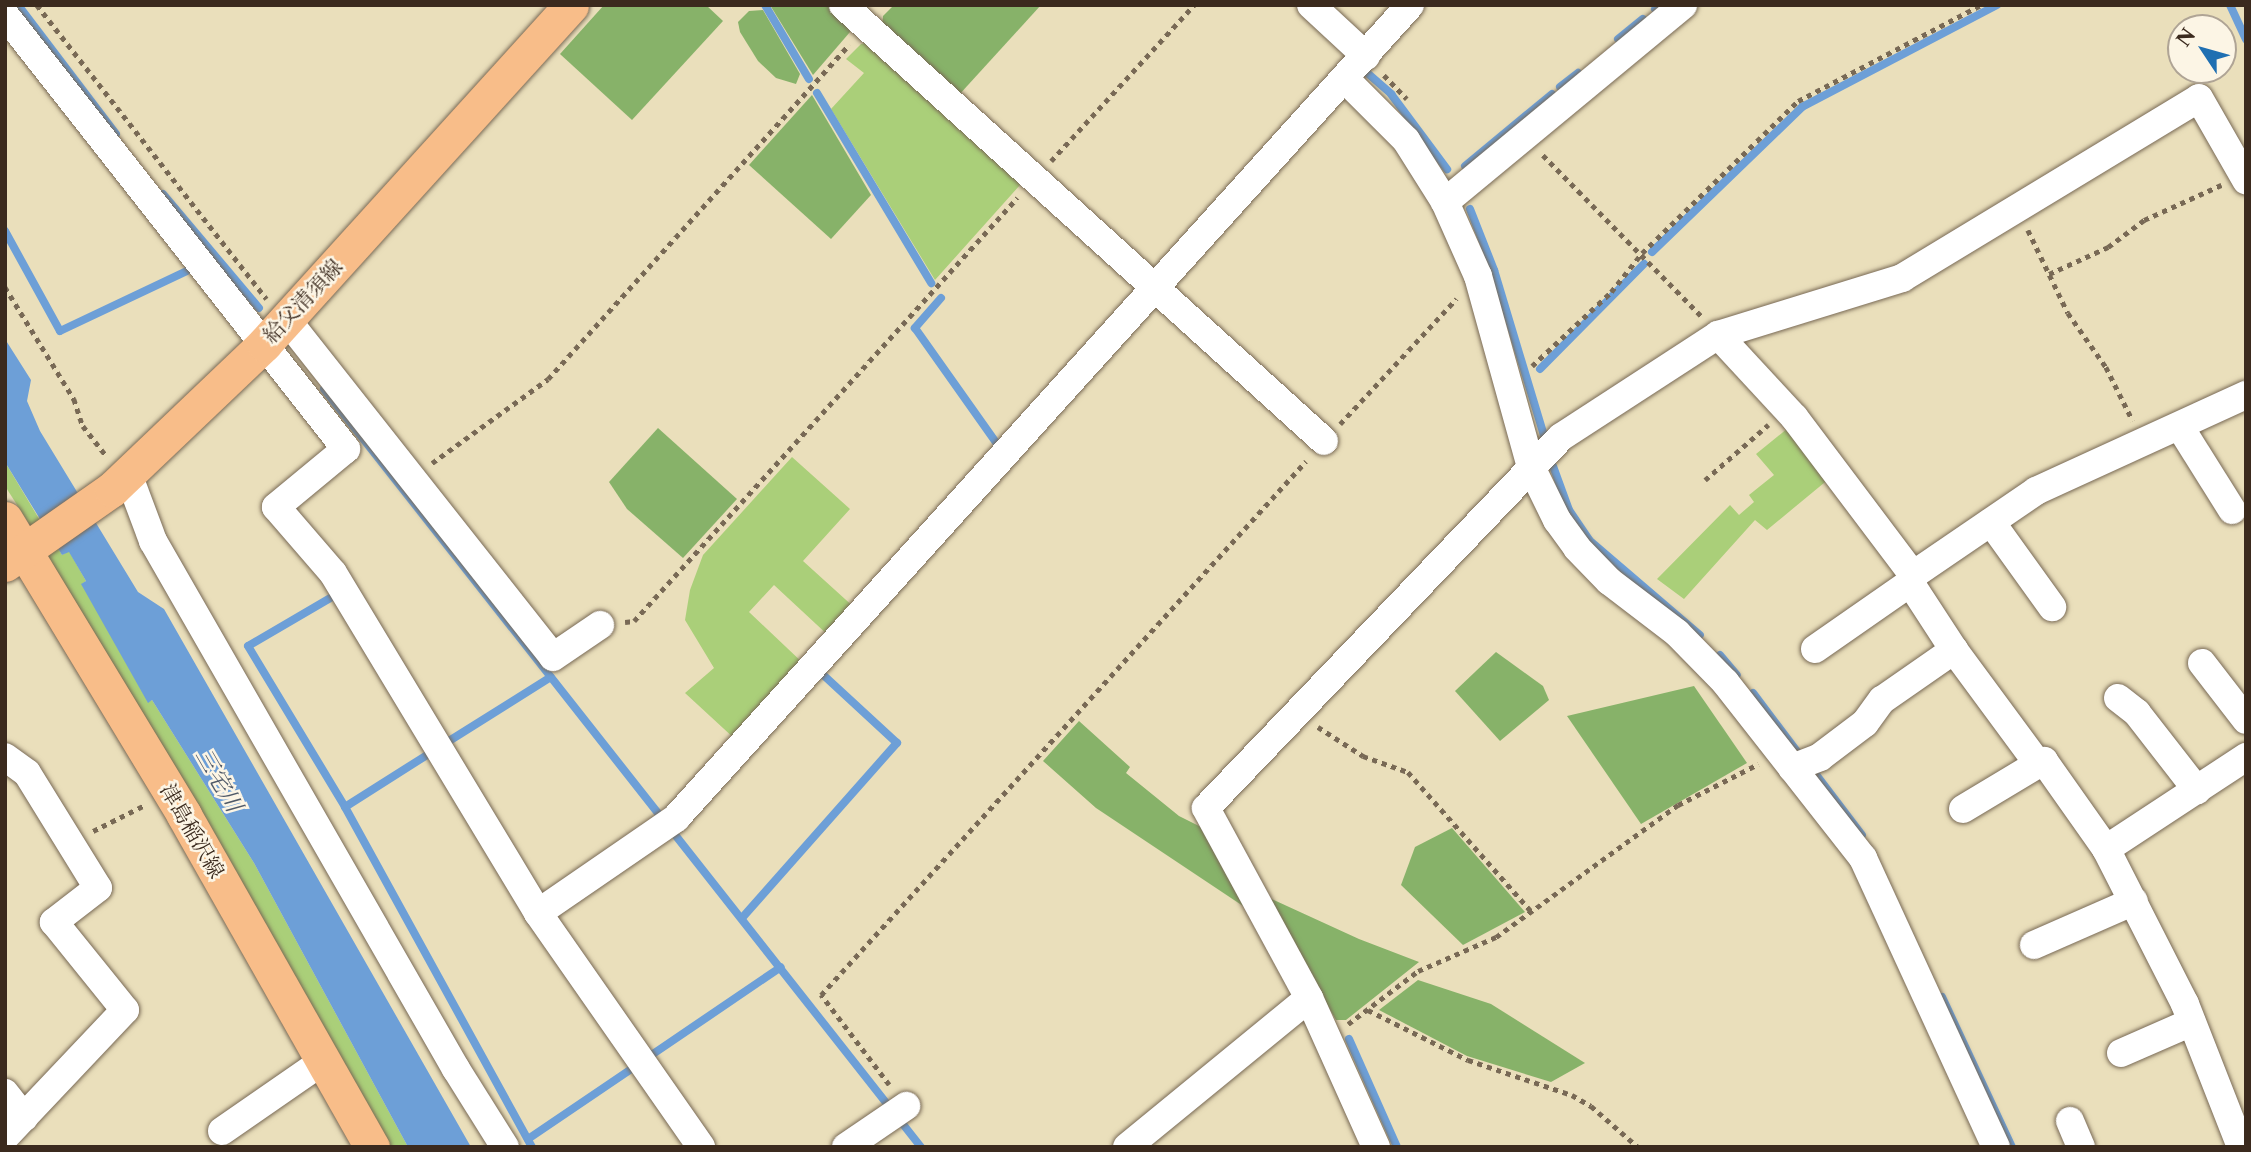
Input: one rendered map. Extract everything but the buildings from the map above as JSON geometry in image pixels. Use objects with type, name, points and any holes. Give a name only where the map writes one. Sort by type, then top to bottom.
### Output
[{"type":"main road","name":"給父清須線","points":[[15,557],[121,481],[278,328],[571,5]]},
{"type":"main road","name":"津島稲沢線","points":[[5,519],[15,557],[170,792],[372,1147]]},
{"type":"street","points":[[843,5],[1324,441]]},
{"type":"street","points":[[1311,5],[1366,57]]},
{"type":"street","points":[[538,913],[667,824],[1346,80],[1410,5]]},
{"type":"street","points":[[1445,202],[1683,5]]},
{"type":"street","points":[[5,15],[412,477],[553,657],[600,625]]},
{"type":"street","points":[[1346,80],[1406,140],[1445,202],[1478,276],[1531,467],[1577,548],[1609,581],[1677,633],[1725,682],[1784,761],[1819,797],[1863,858],[1996,1147]]},
{"type":"street","points":[[1376,1147],[1309,998],[1206,808],[1561,437],[1718,334],[1902,278],[2199,98],[2244,177]]},
{"type":"street","points":[[278,328],[346,449],[276,507],[333,573],[538,913],[701,1147]]},
{"type":"street","points":[[1718,334],[1786,409],[1913,578],[1954,650],[2038,764]]},
{"type":"street","points":[[1815,649],[2036,491],[2246,395]]},
{"type":"street","points":[[2180,427],[2232,510]]},
{"type":"street","points":[[121,481],[456,1069],[505,1147]]},
{"type":"street","points":[[1991,522],[2052,607]]},
{"type":"street","points":[[1784,761],[1820,757],[1865,723],[1882,700],[1954,650]]},
{"type":"street","points":[[2202,663],[2246,720]]},
{"type":"street","points":[[2118,698],[2137,713],[2197,790]]},
{"type":"street","points":[[5,757],[27,773],[98,888],[54,922],[125,1010],[5,1137]]},
{"type":"street","points":[[2106,849],[2246,757]]},
{"type":"street","points":[[1963,809],[2044,761],[2106,849],[2134,901],[2192,1022],[2241,1147]]},
{"type":"street","points":[[2034,945],[2134,901]]},
{"type":"street","points":[[1127,1147],[1309,998]]},
{"type":"street","points":[[2121,1053],[2192,1022]]},
{"type":"street","points":[[222,1131],[323,1061]]},
{"type":"street","points":[[5,1093],[24,1117]]},
{"type":"street","points":[[846,1147],[896,1113]]},
{"type":"street","points":[[2070,1121],[2081,1147]]},
{"type":"path","points":[[37,5],[278,328]]},
{"type":"path","points":[[600,625],[634,621],[1194,5]]},
{"type":"path","points":[[1532,366],[1611,292],[1642,253],[1798,101],[1981,5]]},
{"type":"path","points":[[412,477],[548,379],[866,26]]},
{"type":"path","points":[[1524,137],[1642,253],[1718,334]]},
{"type":"path","points":[[2049,274],[2108,247],[2144,220],[2244,177]]},
{"type":"path","points":[[2018,208],[2068,313],[2125,400],[2141,445]]},
{"type":"path","points":[[896,1113],[821,996],[1324,441],[1478,276]]},
{"type":"path","points":[[5,287],[74,399],[83,426],[121,481]]},
{"type":"path","points":[[1706,480],[1786,409]]},
{"type":"path","points":[[1299,710],[1363,756],[1408,772],[1532,912]]},
{"type":"path","points":[[1328,1039],[1418,971],[1496,937],[1678,805],[1784,761]]},
{"type":"path","points":[[70,843],[170,792]]},
{"type":"path","points":[[1368,1010],[1468,1060],[1572,1095],[1591,1106],[1639,1147]]},
{"type":"green space","points":[[604,5],[706,5],[723,21],[632,120],[560,54]]},
{"type":"green space","points":[[770,5],[830,5],[848,21],[850,32],[813,75]]},
{"type":"green space","points":[[894,5],[1041,5],[958,96],[882,29],[883,16]]},
{"type":"green space","points":[[763,10],[800,74],[796,84],[776,78],[758,61],[740,32],[738,22],[749,11]]},
{"type":"green space","points":[[871,42],[1020,177],[1020,185],[935,280],[831,109],[864,73],[846,59],[861,44]]},
{"type":"green space","points":[[812,95],[871,195],[831,239],[749,165]]},
{"type":"green space","points":[[658,428],[737,499],[683,558],[627,509],[609,482]]},
{"type":"green space","points":[[1788,428],[1830,478],[1767,530],[1755,520],[1684,599],[1657,579],[1730,505],[1739,515],[1754,502],[1749,495],[1774,475],[1756,454]]},
{"type":"green space","points":[[792,457],[850,509],[803,561],[856,609],[830,637],[774,585],[749,612],[805,665],[736,740],[685,693],[714,668],[685,620],[690,590],[703,555]]},
{"type":"green space","points":[[5,462],[41,522],[33,530],[5,486]]},
{"type":"green space","points":[[58,548],[62,555],[69,551],[86,581],[82,584],[148,702],[152,700],[254,863],[408,1147],[384,1147],[46,556]]},
{"type":"green space","points":[[1496,652],[1543,686],[1549,700],[1500,741],[1455,691]]},
{"type":"green space","points":[[1694,686],[1747,763],[1641,824],[1567,716]]},
{"type":"green space","points":[[1079,721],[1130,767],[1126,773],[1179,816],[1203,828],[1246,908],[1096,808],[1043,761]]},
{"type":"green space","points":[[1452,828],[1525,912],[1463,945],[1401,885],[1415,847]]},
{"type":"green space","points":[[1265,896],[1359,939],[1419,962],[1346,1020],[1336,1020]]},
{"type":"green space","points":[[1418,980],[1491,1004],[1585,1063],[1551,1082],[1467,1056],[1379,1010]]},
{"type":"water","name":"三宅川","points":[[5,339],[31,380],[27,401],[40,431],[138,592],[164,609],[471,1147],[408,1147],[254,863],[152,700],[148,703],[81,584],[86,581],[69,552],[62,555],[5,462]]},
{"type":"waterway","points":[[18,5],[116,134]]},
{"type":"waterway","points":[[765,5],[809,79]]},
{"type":"waterway","points":[[1655,9],[1659,5]]},
{"type":"waterway","points":[[1652,252],[1802,107],[1997,5]]},
{"type":"waterway","points":[[2230,5],[2246,40]]},
{"type":"waterway","points":[[1618,39],[1643,19]]},
{"type":"waterway","points":[[1365,71],[1391,94],[1447,169]]},
{"type":"waterway","points":[[1560,87],[1578,73]]},
{"type":"waterway","points":[[817,93],[931,283]]},
{"type":"waterway","points":[[1465,166],[1552,94]]},
{"type":"waterway","points":[[163,194],[259,308]]},
{"type":"waterway","points":[[1470,209],[1494,270],[1544,436]]},
{"type":"waterway","points":[[5,231],[60,331],[187,271]]},
{"type":"waterway","points":[[1540,369],[1644,264]]},
{"type":"waterway","points":[[941,298],[915,328],[1000,448]]},
{"type":"waterway","points":[[324,389],[921,1147]]},
{"type":"waterway","points":[[1553,466],[1569,510],[1589,540],[1700,635]]},
{"type":"waterway","points":[[332,597],[248,646],[345,807],[532,1147]]},
{"type":"waterway","points":[[1720,655],[1737,675]]},
{"type":"waterway","points":[[742,918],[897,743],[819,671],[821,669]]},
{"type":"waterway","points":[[449,741],[551,677]]},
{"type":"waterway","points":[[1753,693],[1799,754]]},
{"type":"waterway","points":[[345,807],[427,755]]},
{"type":"waterway","points":[[1811,768],[1862,835]]},
{"type":"waterway","points":[[650,1056],[781,967]]},
{"type":"waterway","points":[[1942,997],[2012,1147]]},
{"type":"waterway","points":[[1349,1039],[1397,1147]]},
{"type":"waterway","points":[[528,1139],[630,1070]]}]
